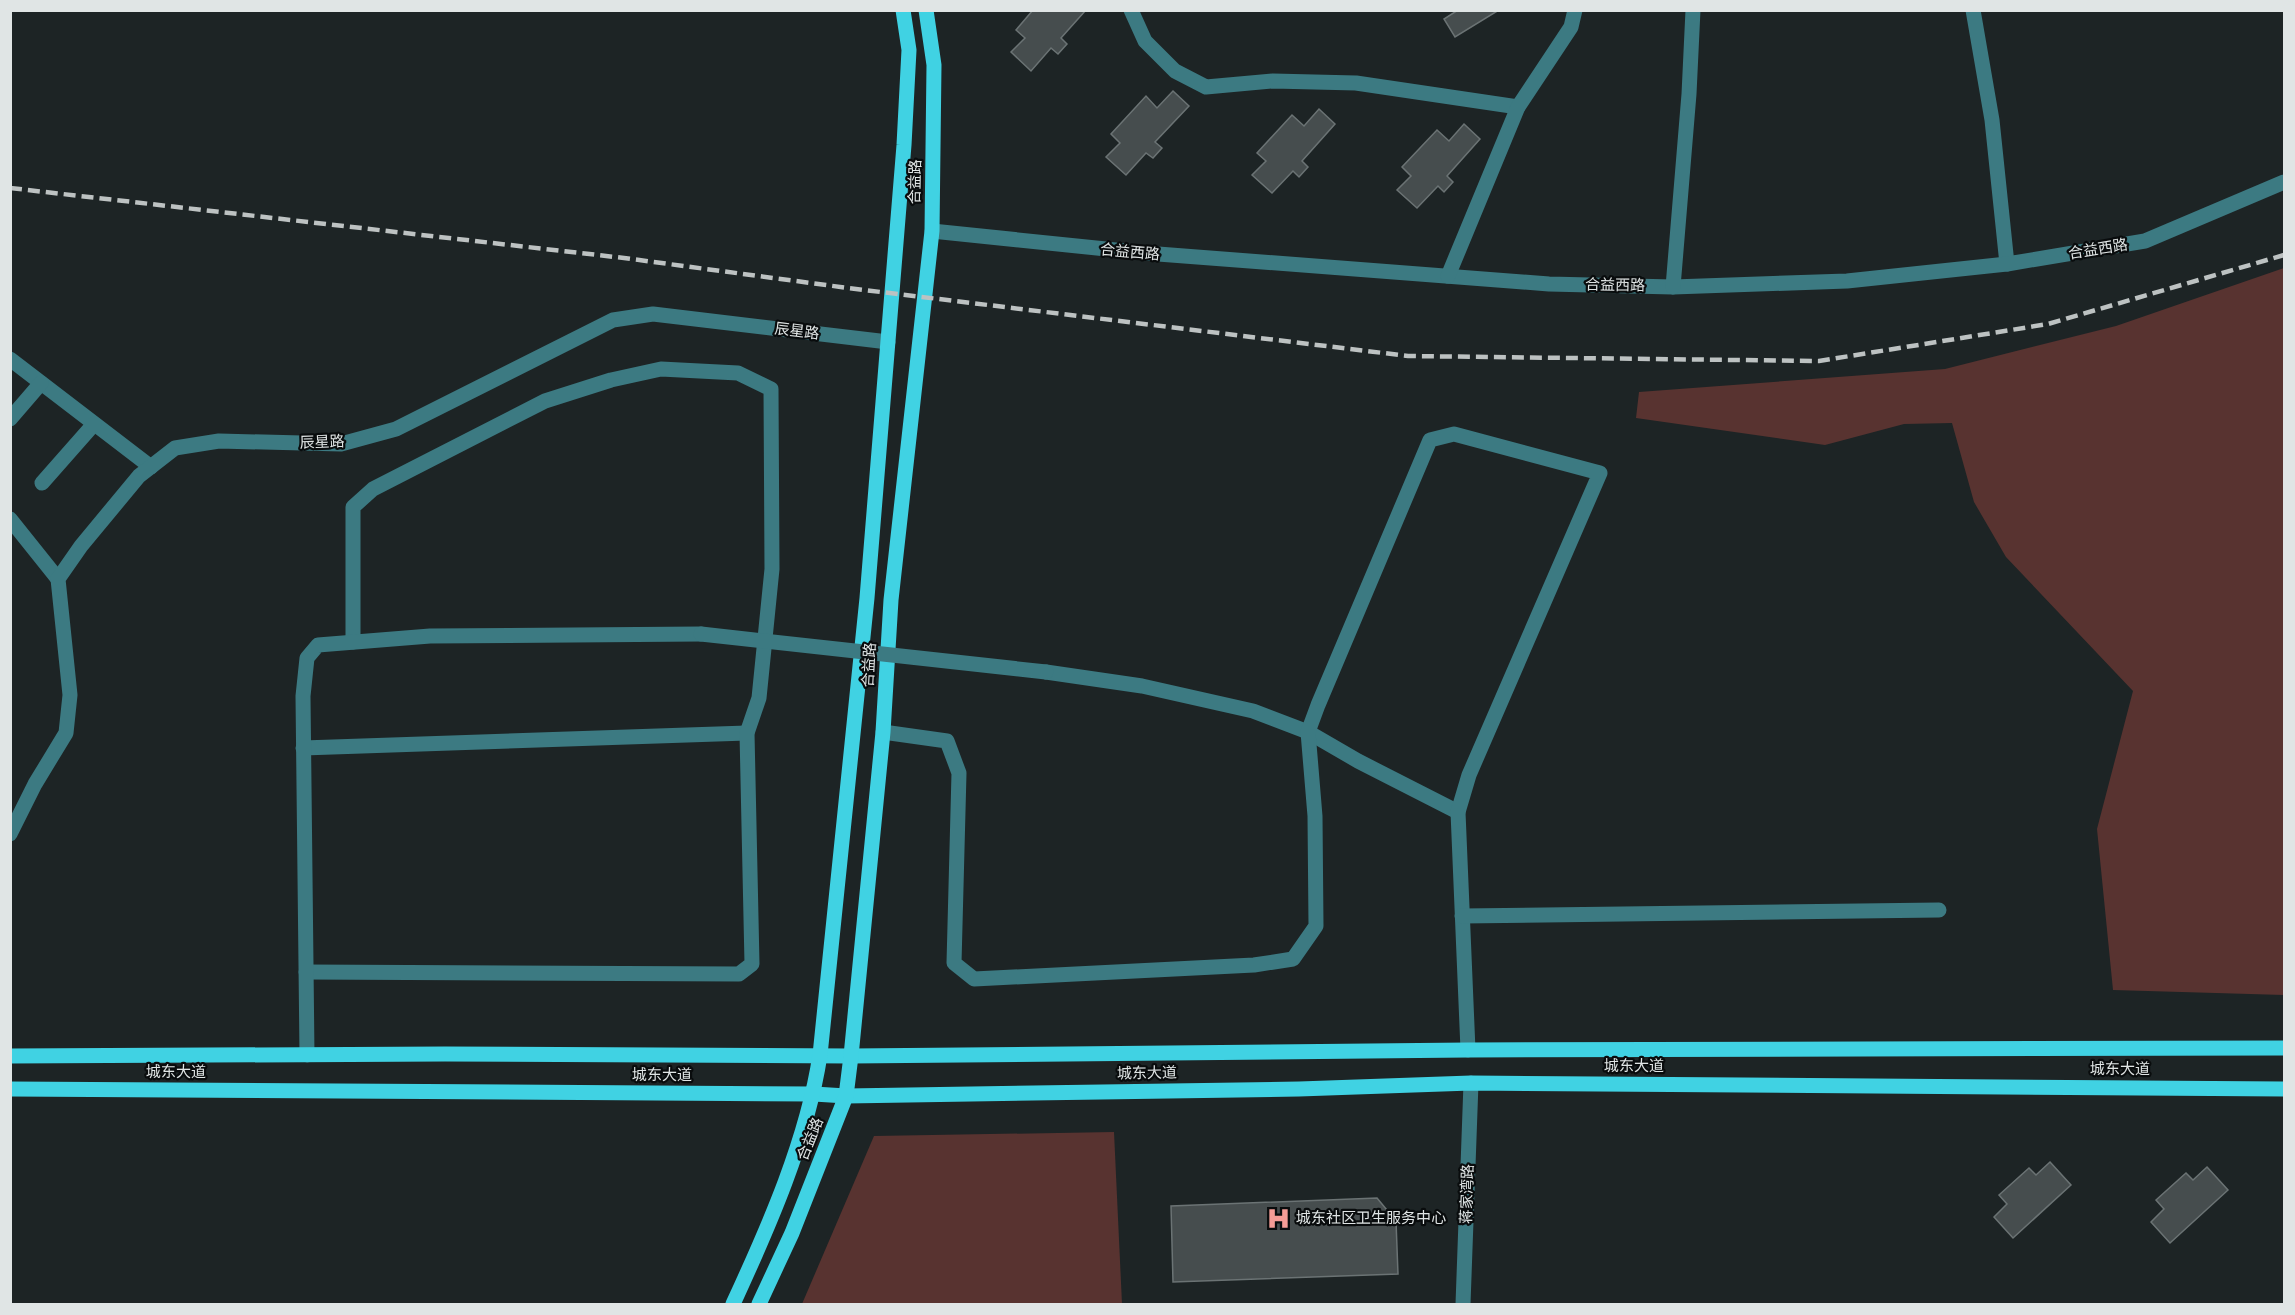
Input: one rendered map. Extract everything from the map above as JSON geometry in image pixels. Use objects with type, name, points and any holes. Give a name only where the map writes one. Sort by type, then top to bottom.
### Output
[{"type":"main road","name":"合益路","points":[[733,1305],[769,1227],[814,1094],[820,1054],[867,598],[904,145],[909,50],[903,10]]},
{"type":"main road","name":"合益路","points":[[759,1305],[792,1233],[846,1096],[883,732],[891,600],[932,231],[934,65],[926,10]]},
{"type":"main road","name":"城东大道","points":[[10,1056],[820,1054],[851,1056],[1468,1050],[2284,1048]]},
{"type":"main road","name":"城东大道","points":[[10,1089],[846,1096],[1299,1089],[1471,1083],[2284,1089]]},
{"type":"street","points":[[1131,10],[1145,41],[1175,71],[1206,87],[1273,81],[1356,82],[1518,107]]},
{"type":"street","points":[[1448,276],[1518,107],[1571,27],[1575,10]]},
{"type":"street","points":[[1673,287],[1689,94],[1693,10]]},
{"type":"street","points":[[1973,10],[1992,120],[2007,264]]},
{"type":"street","name":"合益西路","points":[[932,231],[1145,254],[1549,284],[1673,287],[1847,281],[2007,264],[2145,241],[2284,182]]},
{"type":"street","name":"辰星路","points":[[58,579],[81,546],[139,476],[175,448],[219,441],[341,444],[396,429],[614,320],[653,314],[888,342]]},
{"type":"street","points":[[10,360],[151,467]]},
{"type":"street","points":[[306,972],[739,974],[752,964],[747,732],[759,698],[772,569],[771,389],[738,373],[661,369],[611,380],[545,401],[373,489],[353,507],[353,642]]},
{"type":"street","points":[[10,419],[41,383]]},
{"type":"street","points":[[42,483],[94,424]]},
{"type":"street","points":[[883,732],[947,741],[955,762],[959,773],[954,963],[974,979],[1254,965],[1293,959],[1316,926],[1315,816],[1308,732],[1430,440],[1454,434],[1600,473],[1469,775],[1458,812],[1468,1050]]},
{"type":"street","points":[[10,519],[58,579],[70,695],[66,733],[35,784],[10,834]]},
{"type":"street","points":[[307,1055],[303,696],[307,658],[318,645],[430,636],[701,633],[1046,672],[1142,686],[1252,711],[1308,732],[1358,761],[1458,812]]},
{"type":"street","points":[[303,748],[747,732]]},
{"type":"street","points":[[1462,916],[1939,910]]},
{"type":"street","name":"蒋家湾路","points":[[1463,1305],[1471,1083]]},
{"type":"shaded area","points":[[2284,268],[2284,995],[2113,990],[2097,829],[2133,691],[2006,557],[1974,502],[1952,423],[1904,424],[1825,445],[1636,418],[1639,392],[1945,369],[2116,326]]},
{"type":"shaded area","points":[[1114,1132],[1122,1304],[802,1304],[874,1136]]},
{"type":"building","points":[[1033,10],[1086,10],[1061,38],[1067,44],[1058,54],[1051,48],[1031,71],[1011,52],[1025,38],[1016,30]]},
{"type":"building","points":[[1458,10],[1499,10],[1455,37],[1444,19]]},
{"type":"building","points":[[1173,91],[1189,106],[1155,142],[1162,148],[1153,158],[1146,153],[1126,175],[1106,157],[1120,143],[1111,134],[1146,96],[1157,108]]},
{"type":"building","points":[[1319,109],[1335,124],[1302,161],[1308,167],[1299,177],[1293,171],[1272,193],[1252,175],[1266,161],[1257,153],[1292,115],[1304,126]]},
{"type":"building","points":[[1464,124],[1480,139],[1447,176],[1453,182],[1444,192],[1438,186],[1417,208],[1397,190],[1411,176],[1402,167],[1437,130],[1449,141]]},
{"type":"building","points":[[2050,1162],[2071,1185],[2013,1238],[1994,1217],[2007,1204],[1999,1195],[2029,1168],[2036,1175]]},
{"type":"building","points":[[2207,1167],[2228,1190],[2170,1243],[2151,1222],[2164,1209],[2156,1200],[2186,1173],[2193,1180]]},
{"type":"building","points":[[1377,1198],[1396,1221],[1398,1274],[1173,1282],[1171,1206]]},
{"type":"railway","points":[[10,188],[624,258],[848,288],[1408,356],[1819,361],[2048,324],[2284,255]]},
{"type":"place","name":"城东社区卫生服务中心","points":[[1278,1218]]}]
